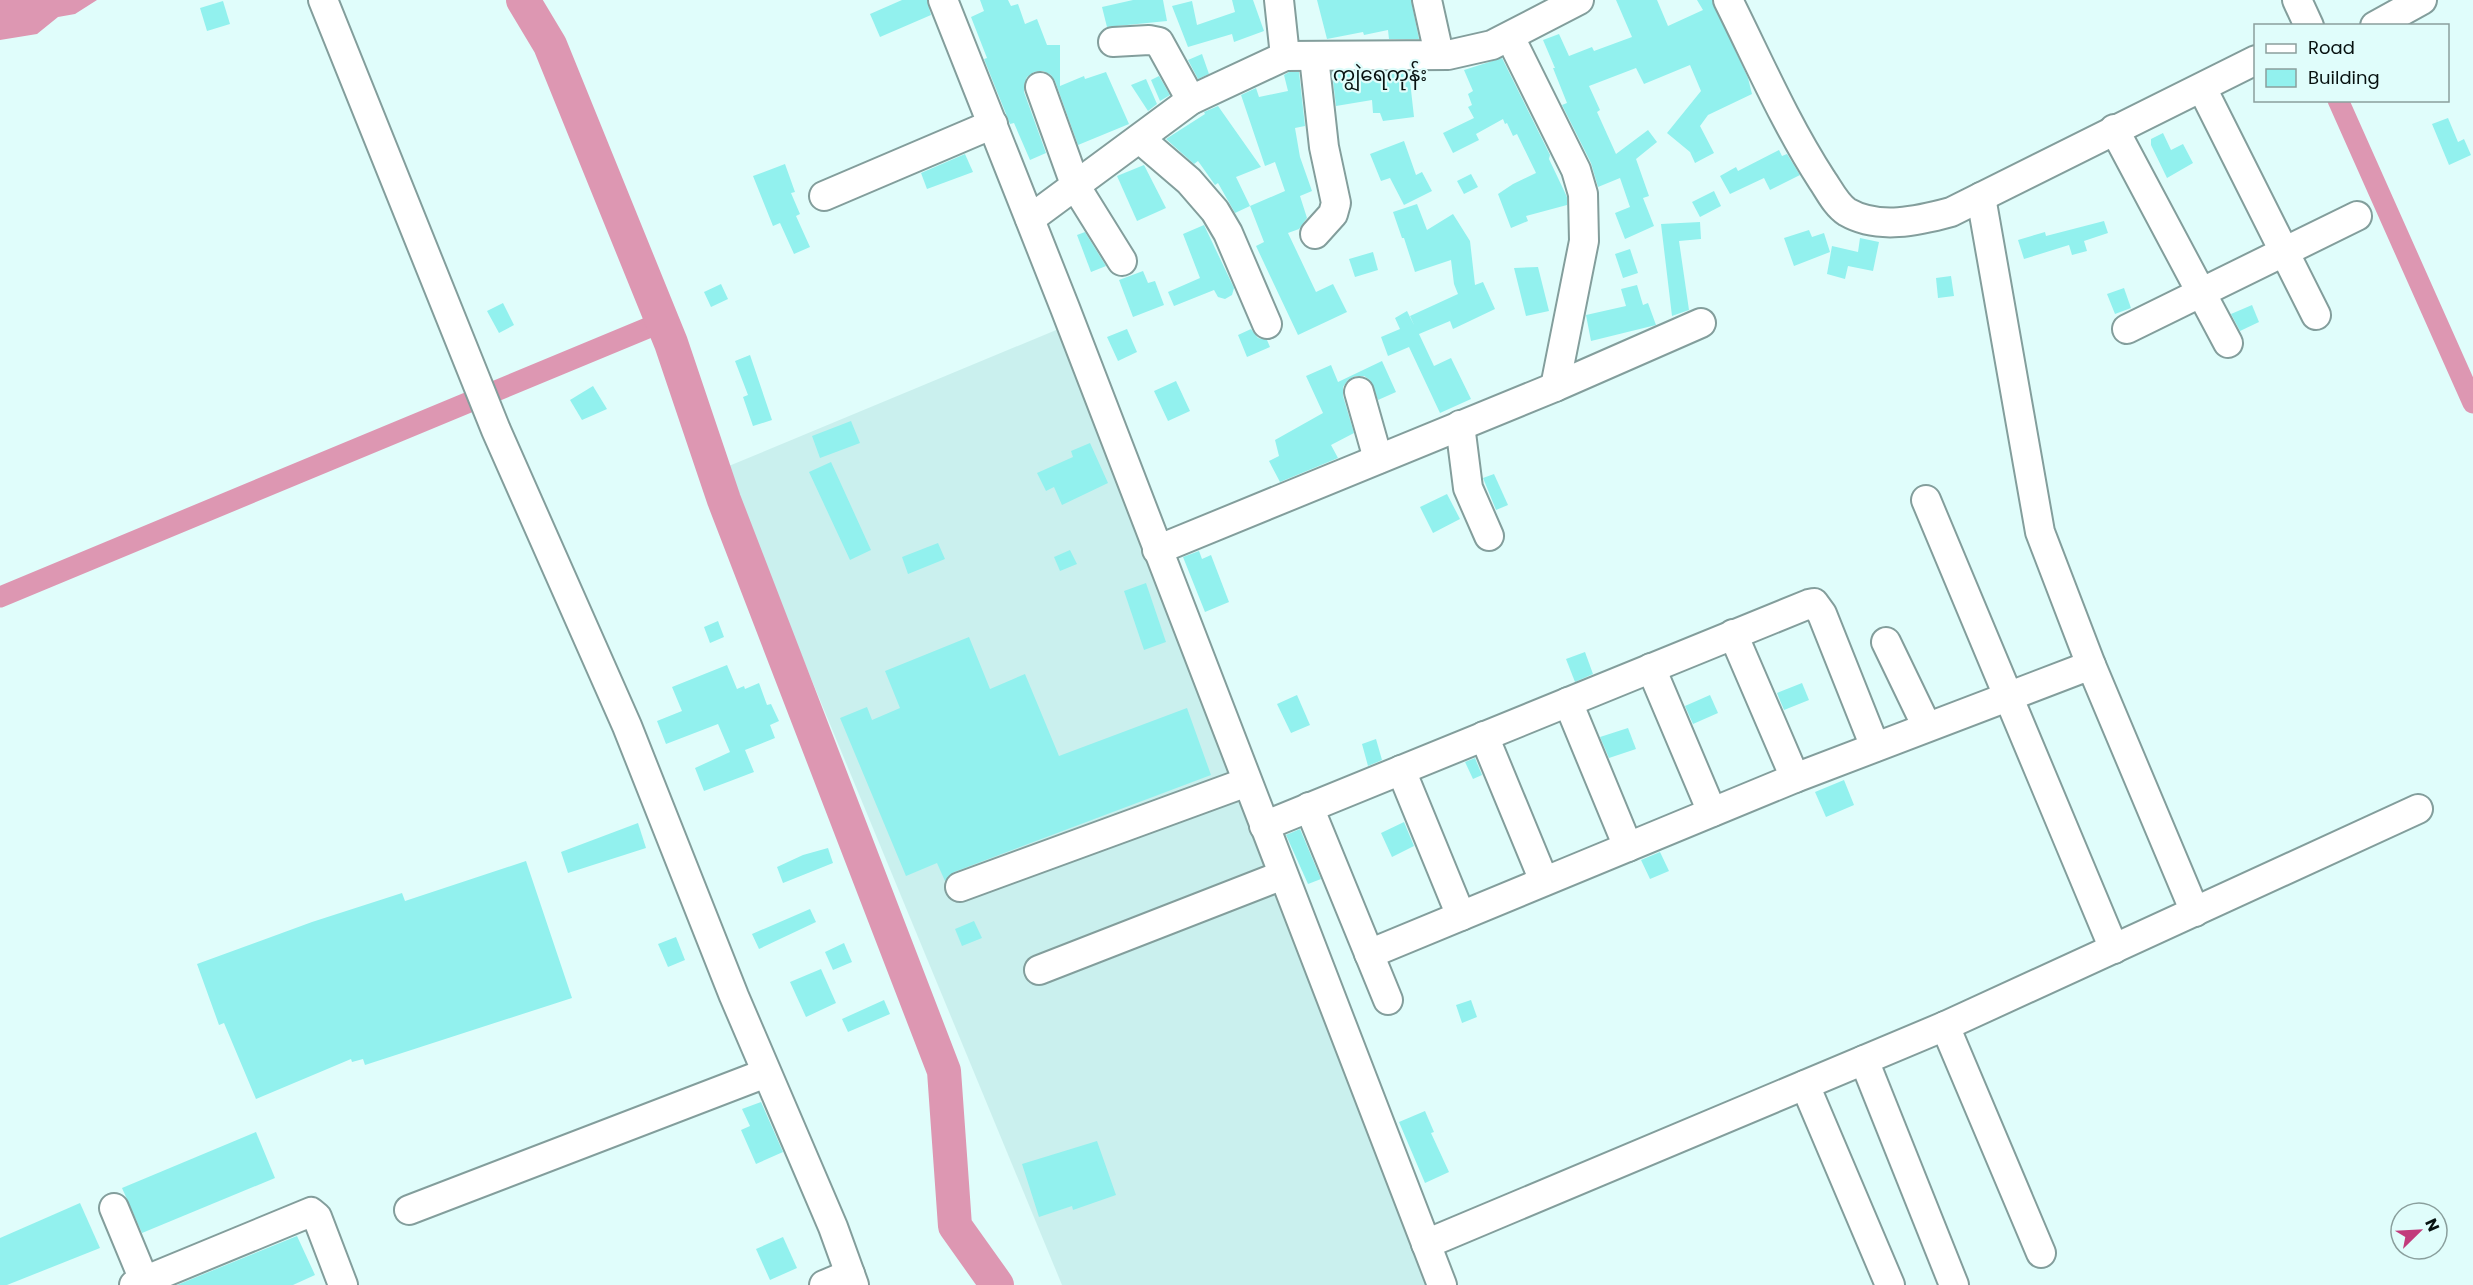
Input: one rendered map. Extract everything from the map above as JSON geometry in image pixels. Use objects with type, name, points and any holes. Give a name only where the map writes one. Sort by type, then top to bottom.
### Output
[{"type":"street","points":[[323,0],[496,430],[627,726],[766,1073],[833,1227],[852,1280],[824,1285]]},
{"type":"street","points":[[943,0],[1030,219],[1442,1285]]},
{"type":"street","points":[[1279,0],[1285,56]]},
{"type":"street","points":[[1427,0],[1439,54]]},
{"type":"street","points":[[1030,219],[1191,100],[1285,56],[1448,55],[1492,45],[1579,0]]},
{"type":"street","points":[[1728,0],[1807,157],[1834,199],[1846,211],[1881,222],[1895,222],[1951,212],[2254,61]]},
{"type":"street","points":[[2297,0],[2308,24]]},
{"type":"street","points":[[2379,24],[2422,0]]},
{"type":"street","points":[[1510,37],[1576,170],[1583,194],[1584,241],[1555,387]]},
{"type":"street","points":[[1113,42],[1149,40],[1159,42],[1191,100]]},
{"type":"street","points":[[1314,57],[1323,147],[1336,203],[1332,213],[1315,234]]},
{"type":"street","points":[[1040,87],[1076,187],[1122,261]]},
{"type":"street","points":[[2202,88],[2316,315]]},
{"type":"street","points":[[824,196],[993,124]]},
{"type":"street","points":[[2114,129],[2228,343]]},
{"type":"street","points":[[1140,139],[1189,181],[1215,211],[1228,233],[1268,324]]},
{"type":"street","points":[[1981,197],[2040,532],[2091,665],[2194,912]]},
{"type":"street","points":[[2127,329],[2357,216]]},
{"type":"street","points":[[1157,550],[1555,387],[1701,323]]},
{"type":"street","points":[[1359,392],[1378,459]]},
{"type":"street","points":[[1460,425],[1468,488],[1489,536]]},
{"type":"street","points":[[1926,500],[2114,949]]},
{"type":"street","points":[[1264,826],[1814,603],[1821,614],[1875,747]]},
{"type":"street","points":[[1733,634],[1795,778]]},
{"type":"street","points":[[1886,642],[1928,727]]},
{"type":"street","points":[[1369,954],[1795,778],[2091,665]]},
{"type":"street","points":[[1651,668],[1712,812]]},
{"type":"street","points":[[1568,702],[1628,847]]},
{"type":"street","points":[[1484,736],[1544,882]]},
{"type":"street","points":[[1401,770],[1461,916]]},
{"type":"street","points":[[960,887],[1247,782]]},
{"type":"street","points":[[1310,807],[1388,1000]]},
{"type":"street","points":[[1426,1244],[1945,1026],[2418,809]]},
{"type":"street","points":[[1039,970],[1283,875]]},
{"type":"street","points":[[1945,1026],[2041,1253]]},
{"type":"street","points":[[1864,1060],[1954,1285]]},
{"type":"street","points":[[409,1210],[766,1073]]},
{"type":"street","points":[[1805,1085],[1890,1285]]},
{"type":"street","points":[[114,1208],[142,1284],[310,1212],[317,1216],[343,1285]]},
{"type":"shaded area","points":[[0,0],[97,0],[75,14],[58,17],[37,34],[0,40]]},
{"type":"shaded area","points":[[1061,328],[1430,1285],[1062,1285],[724,468]]},
{"type":"building","points":[[902,0],[927,0],[931,15],[880,37],[870,14]]},
{"type":"building","points":[[980,0],[1008,0],[1011,6],[1018,4],[1025,24],[1037,19],[1047,45],[1060,45],[1060,86],[1084,76],[1085,79],[1106,72],[1129,124],[1078,145],[1055,81],[1051,75],[1043,71],[1034,72],[1027,77],[1024,92],[1046,153],[1030,160],[1014,123],[1010,124],[984,59],[987,58],[971,17],[984,11]]},
{"type":"building","points":[[1133,0],[1163,0],[1167,21],[1107,27],[1102,7]]},
{"type":"building","points":[[1232,0],[1253,0],[1264,31],[1234,42],[1232,34],[1188,47],[1172,6],[1192,1],[1197,25],[1235,12]]},
{"type":"building","points":[[1317,0],[1411,0],[1419,39],[1389,39],[1388,30],[1327,39]]},
{"type":"building","points":[[1616,0],[1657,0],[1668,26],[1703,10],[1697,0],[1712,0],[1748,78],[1752,94],[1708,115],[1700,126],[1714,153],[1695,163],[1690,152],[1667,133],[1701,91],[1690,65],[1644,84],[1636,68],[1589,86],[1600,110],[1597,112],[1616,154],[1648,130],[1657,142],[1636,159],[1649,196],[1643,198],[1654,226],[1625,239],[1615,213],[1630,207],[1620,178],[1598,187],[1591,163],[1562,105],[1567,103],[1543,40],[1559,34],[1569,56],[1592,47],[1594,51],[1632,37]]},
{"type":"building","points":[[223,1],[230,24],[207,31],[200,8]]},
{"type":"building","points":[[1202,54],[1209,74],[1198,79],[1188,60]]},
{"type":"building","points":[[1502,58],[1550,155],[1549,159],[1567,197],[1567,205],[1526,216],[1528,221],[1511,228],[1498,194],[1536,173],[1517,134],[1513,136],[1503,119],[1476,134],[1479,140],[1453,153],[1443,133],[1474,118],[1468,107],[1472,105],[1468,94],[1473,91],[1464,70]]},
{"type":"building","points":[[1289,72],[1299,72],[1305,126],[1295,128],[1300,157],[1312,191],[1300,196],[1307,218],[1299,229],[1288,233],[1316,292],[1333,284],[1347,312],[1298,335],[1256,246],[1264,242],[1250,206],[1285,191],[1275,162],[1265,166],[1241,95],[1256,88],[1259,97],[1288,91],[1284,75]]},
{"type":"building","points":[[1332,72],[1409,72],[1414,117],[1383,121],[1380,113],[1373,113],[1372,100],[1336,106]]},
{"type":"building","points":[[1159,76],[1170,95],[1160,101],[1151,80]]},
{"type":"building","points":[[1146,79],[1157,104],[1148,111],[1131,85]]},
{"type":"building","points":[[1218,106],[1261,167],[1236,177],[1250,206],[1235,213],[1218,183],[1215,185],[1198,161],[1194,164],[1166,139],[1205,114],[1204,112]]},
{"type":"building","points":[[2448,118],[2458,142],[2464,139],[2471,155],[2449,165],[2432,124]]},
{"type":"building","points":[[2163,133],[2171,150],[2183,144],[2193,163],[2167,178],[2151,145],[2151,139]]},
{"type":"building","points":[[1404,141],[1416,175],[1422,172],[1432,191],[1404,205],[1390,178],[1381,181],[1370,154]]},
{"type":"building","points":[[1779,150],[1782,156],[1787,154],[1800,175],[1770,190],[1764,178],[1730,194],[1720,176],[1736,167],[1738,171]]},
{"type":"building","points":[[965,154],[973,172],[927,189],[921,173]]},
{"type":"building","points":[[785,164],[795,192],[791,193],[800,214],[796,216],[810,247],[794,254],[780,223],[773,226],[753,176]]},
{"type":"building","points":[[1144,165],[1166,208],[1137,221],[1117,176]]},
{"type":"building","points":[[1471,174],[1478,187],[1464,194],[1457,181]]},
{"type":"building","points":[[1714,191],[1721,206],[1700,217],[1692,202]]},
{"type":"building","points":[[1417,204],[1427,230],[1453,214],[1470,241],[1475,285],[1483,282],[1495,309],[1453,329],[1450,321],[1419,334],[1434,366],[1451,358],[1471,399],[1440,413],[1409,347],[1388,356],[1381,337],[1400,329],[1395,318],[1407,311],[1414,325],[1410,316],[1458,294],[1454,284],[1451,260],[1415,272],[1393,212]]},
{"type":"building","points":[[2104,221],[2108,233],[2084,241],[2087,251],[2072,255],[2069,245],[2024,259],[2018,240],[2045,232],[2046,236]]},
{"type":"building","points":[[1700,222],[1701,239],[1679,241],[1689,310],[1672,316],[1661,224]]},
{"type":"building","points":[[1204,225],[1234,288],[1232,295],[1225,299],[1218,297],[1214,290],[1174,306],[1168,292],[1200,278],[1183,234]]},
{"type":"building","points":[[1809,230],[1812,237],[1824,233],[1830,252],[1794,266],[1784,238]]},
{"type":"building","points":[[1085,232],[1106,266],[1091,272],[1077,235]]},
{"type":"building","points":[[1860,238],[1879,242],[1873,271],[1848,266],[1845,279],[1827,274],[1832,246],[1858,252]]},
{"type":"building","points":[[1630,249],[1638,273],[1623,278],[1615,254]]},
{"type":"building","points":[[1373,252],[1378,270],[1355,277],[1349,259]]},
{"type":"building","points":[[1538,267],[1549,311],[1526,316],[1514,268]]},
{"type":"building","points":[[1143,271],[1148,283],[1155,281],[1164,305],[1133,317],[1119,280]]},
{"type":"building","points":[[1951,276],[1954,296],[1938,298],[1936,278]]},
{"type":"building","points":[[721,284],[728,299],[711,307],[704,292]]},
{"type":"building","points":[[1637,285],[1643,305],[1648,303],[1656,325],[1591,341],[1586,315],[1626,306],[1621,289]]},
{"type":"building","points":[[2124,288],[2131,308],[2115,314],[2107,294]]},
{"type":"building","points":[[503,303],[514,325],[499,333],[487,311]]},
{"type":"building","points":[[2252,305],[2259,322],[2240,331],[2231,314]]},
{"type":"building","points":[[1127,329],[1137,352],[1118,361],[1107,337]]},
{"type":"building","points":[[1251,329],[1258,338],[1267,340],[1270,347],[1247,357],[1238,335]]},
{"type":"building","points":[[750,355],[772,420],[753,426],[743,397],[748,395],[735,361]]},
{"type":"building","points":[[1382,361],[1396,392],[1378,400],[1370,380],[1364,376],[1355,376],[1348,380],[1343,387],[1343,396],[1354,433],[1331,445],[1338,458],[1280,482],[1269,461],[1279,456],[1275,440],[1323,413],[1306,376],[1331,365],[1338,382]]},
{"type":"building","points":[[1176,381],[1190,411],[1168,421],[1154,391]]},
{"type":"building","points":[[593,386],[607,409],[582,420],[570,400]]},
{"type":"building","points":[[851,421],[860,443],[820,458],[812,436]]},
{"type":"building","points":[[1090,443],[1108,483],[1062,505],[1054,487],[1046,491],[1037,473],[1073,457],[1071,451]]},
{"type":"building","points":[[831,462],[871,550],[850,560],[809,472]]},
{"type":"building","points":[[1494,474],[1508,505],[1496,510],[1483,478]]},
{"type":"building","points":[[1447,494],[1460,519],[1433,533],[1420,507]]},
{"type":"building","points":[[938,543],[945,559],[908,574],[902,557]]},
{"type":"building","points":[[1070,550],[1077,564],[1060,571],[1054,557]]},
{"type":"building","points":[[1199,551],[1202,559],[1211,555],[1229,602],[1205,612],[1183,557]]},
{"type":"building","points":[[1146,583],[1166,642],[1144,650],[1124,591]]},
{"type":"building","points":[[718,621],[724,637],[710,643],[704,627]]},
{"type":"building","points":[[969,637],[990,689],[1025,674],[1059,756],[1187,708],[1211,775],[954,872],[945,881],[937,863],[906,876],[840,718],[867,707],[872,720],[900,708],[885,671]]},
{"type":"building","points":[[1585,652],[1593,674],[1575,682],[1566,659]]},
{"type":"building","points":[[727,665],[737,689],[744,686],[745,689],[759,683],[767,705],[771,704],[779,721],[770,725],[775,738],[745,750],[754,772],[704,791],[695,768],[730,752],[718,724],[666,744],[657,721],[682,711],[672,687]]},
{"type":"building","points":[[1802,683],[1809,700],[1784,710],[1777,693]]},
{"type":"building","points":[[1297,695],[1310,725],[1291,733],[1277,704]]},
{"type":"building","points":[[1710,695],[1718,713],[1693,724],[1685,706]]},
{"type":"building","points":[[1628,728],[1636,749],[1609,758],[1600,737]]},
{"type":"building","points":[[1376,739],[1382,760],[1368,766],[1362,744]]},
{"type":"building","points":[[1475,758],[1482,775],[1473,779],[1465,762]]},
{"type":"building","points":[[1844,780],[1854,805],[1826,817],[1815,792]]},
{"type":"building","points":[[1404,822],[1414,846],[1392,857],[1381,833]]},
{"type":"building","points":[[638,823],[646,848],[568,873],[561,852]]},
{"type":"building","points":[[1300,829],[1321,879],[1308,884],[1286,835]]},
{"type":"building","points":[[828,848],[833,863],[783,883],[777,867],[803,855]]},
{"type":"building","points":[[1660,852],[1669,871],[1650,879],[1641,860]]},
{"type":"building","points":[[526,861],[572,998],[365,1065],[363,1059],[352,1062],[351,1059],[256,1099],[224,1023],[219,1025],[197,964],[312,922],[402,893],[405,901]]},
{"type":"building","points":[[810,909],[816,922],[759,949],[752,934]]},
{"type":"building","points":[[974,921],[982,938],[962,946],[955,929]]},
{"type":"building","points":[[676,937],[685,960],[668,967],[658,944]]},
{"type":"building","points":[[844,943],[852,962],[833,970],[825,952]]},
{"type":"building","points":[[821,969],[836,1003],[806,1017],[790,982]]},
{"type":"building","points":[[884,1000],[890,1014],[848,1032],[842,1019]]},
{"type":"building","points":[[1471,1000],[1477,1017],[1462,1023],[1456,1005]]},
{"type":"building","points":[[761,1102],[783,1152],[756,1164],[741,1130],[750,1126],[742,1109]]},
{"type":"building","points":[[1425,1111],[1434,1132],[1431,1133],[1449,1172],[1425,1183],[1399,1122]]},
{"type":"building","points":[[256,1132],[275,1178],[142,1233],[122,1188]]},
{"type":"building","points":[[1097,1141],[1116,1195],[1073,1210],[1072,1206],[1039,1217],[1022,1164]]},
{"type":"building","points":[[80,1203],[100,1248],[7,1285],[0,1285],[0,1238]]},
{"type":"building","points":[[297,1236],[315,1275],[293,1285],[177,1285]]},
{"type":"building","points":[[783,1237],[797,1268],[770,1280],[756,1249]]},
{"type":"waterway","points":[[523,0],[550,45],[671,343],[724,500],[944,1071],[955,1226],[997,1285]]},
{"type":"waterway","points":[[2339,102],[2473,403]]},
{"type":"waterway","points":[[0,597],[662,322]]},
{"type":"district","name":"ကျွဲရေကုန်း","points":[[1380,74]]}]
